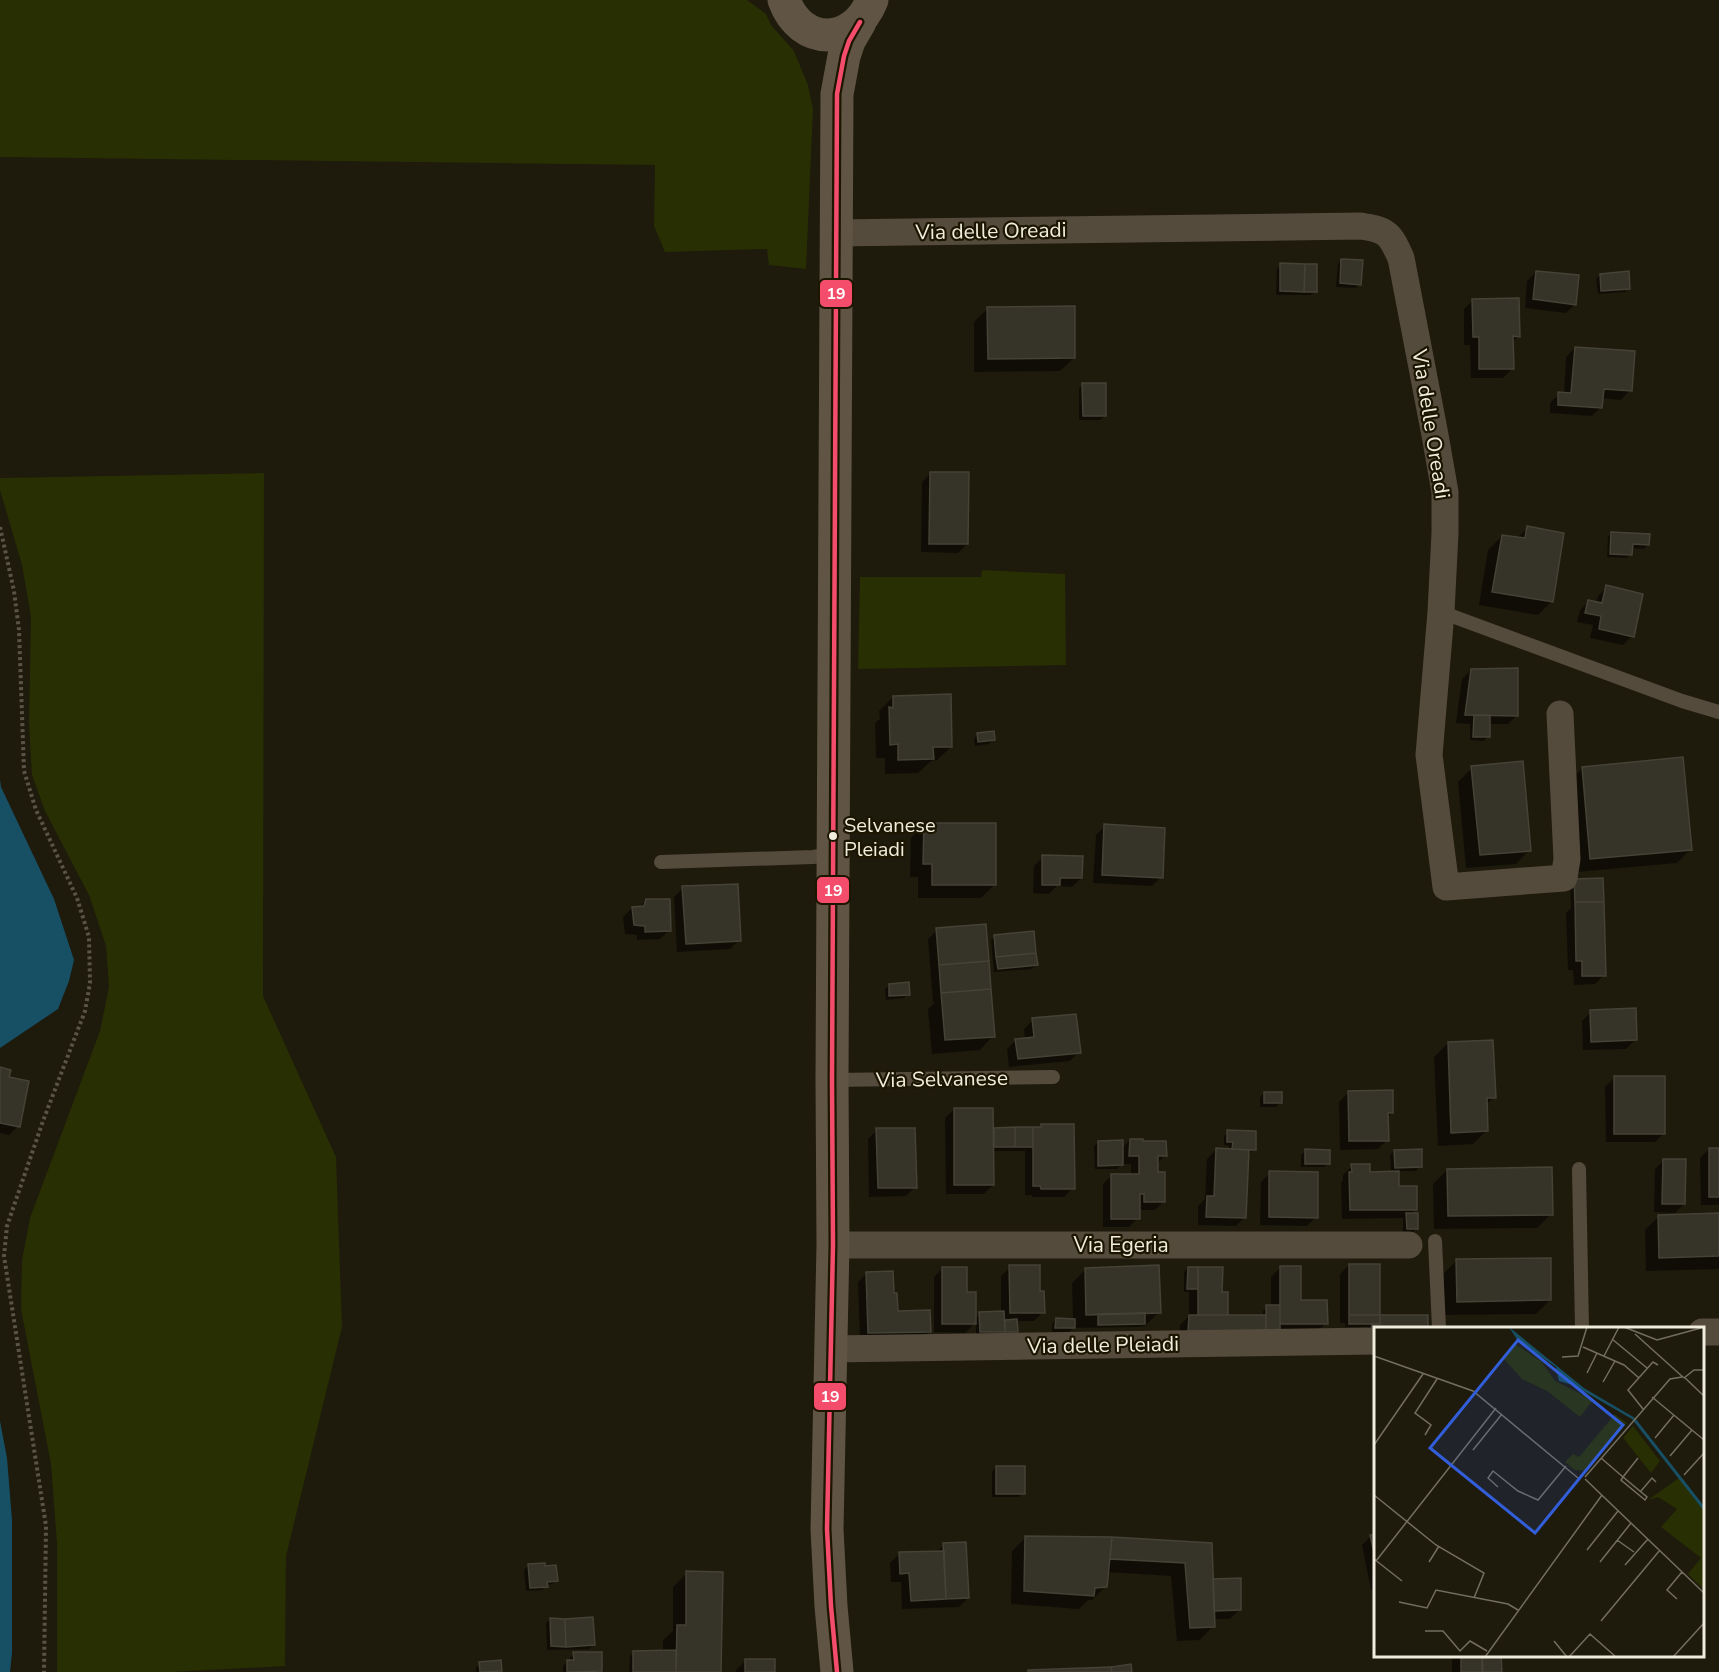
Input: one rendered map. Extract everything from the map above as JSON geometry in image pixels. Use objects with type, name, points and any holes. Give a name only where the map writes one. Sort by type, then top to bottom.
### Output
[{"type":"street","points":[[784,0],[788,11],[821,47],[837,94]]},
{"type":"street","points":[[806,29],[828,35],[840,33],[850,29],[866,11]]},
{"type":"street","points":[[837,1672],[827,1529],[833,1245],[837,94],[849,41],[866,11]]},
{"type":"street","name":"Via delle Oreadi","points":[[836,233],[1361,226],[1379,229],[1392,238],[1401,258],[1445,492],[1441,612],[1428,755],[1446,887],[1564,878],[1568,858],[1560,714]]},
{"type":"street","name":"Via Egeria","points":[[833,1245],[1409,1245]]},
{"type":"street","name":"Via delle Pleiadi","points":[[831,1349],[1374,1341]]},
{"type":"lane","points":[[1441,612],[1682,701],[1719,712]]},
{"type":"lane","points":[[662,862],[813,857],[833,854]]},
{"type":"lane","name":"Via Selvanese","points":[[832,1080],[1053,1077]]},
{"type":"lane","points":[[1579,1169],[1582,1327]]},
{"type":"lane","points":[[1435,1241],[1439,1327]]},
{"type":"path","points":[[0,526],[14,591],[19,630],[24,771],[36,810],[78,898],[89,937],[90,982],[85,1011],[43,1121],[7,1227],[4,1256],[46,1526],[44,1672]]},
{"type":"green space","points":[[0,0],[747,0],[766,14],[771,25],[794,51],[808,85],[813,109],[806,269],[769,265],[767,249],[665,252],[654,226],[655,165],[0,157]]},
{"type":"green space","points":[[264,473],[263,996],[336,1157],[342,1327],[286,1556],[285,1666],[172,1672],[57,1672],[57,1543],[51,1464],[21,1309],[22,1260],[30,1218],[100,1031],[109,987],[106,946],[89,895],[45,811],[32,775],[29,724],[31,617],[22,565],[0,490],[0,478]]},
{"type":"green space","points":[[982,570],[1065,574],[1066,665],[858,669],[860,577],[981,577]]},
{"type":"water","points":[[0,780],[1,787],[54,899],[74,960],[58,1009],[0,1048]]},
{"type":"water","points":[[0,1421],[7,1458],[12,1520],[10,1672],[0,1672]]},
{"type":"building","points":[[1341,259],[1363,260],[1361,285],[1340,283]]},
{"type":"building","points":[[1280,263],[1305,264],[1304,292],[1280,291]]},
{"type":"building","points":[[1305,264],[1317,264],[1317,292],[1304,292]]},
{"type":"building","points":[[1536,271],[1579,275],[1576,305],[1533,299]]},
{"type":"building","points":[[1629,271],[1630,289],[1601,291],[1600,274]]},
{"type":"building","points":[[1519,298],[1520,337],[1513,336],[1514,369],[1479,369],[1479,337],[1473,337],[1472,299]]},
{"type":"building","points":[[1075,306],[1075,358],[988,359],[987,307]]},
{"type":"building","points":[[1575,347],[1635,351],[1632,391],[1604,389],[1602,408],[1558,405],[1558,392],[1571,393]]},
{"type":"building","points":[[1082,383],[1106,383],[1106,416],[1083,416]]},
{"type":"building","points":[[930,472],[969,472],[968,544],[929,544]]},
{"type":"building","points":[[1527,526],[1564,533],[1553,602],[1492,592],[1502,535],[1525,538]]},
{"type":"building","points":[[1611,532],[1650,534],[1649,545],[1633,544],[1632,555],[1610,554]]},
{"type":"building","points":[[1606,585],[1643,594],[1634,637],[1599,629],[1601,616],[1585,613],[1588,600],[1602,603]]},
{"type":"building","points":[[1518,668],[1518,716],[1465,715],[1471,669]]},
{"type":"building","points":[[951,694],[952,747],[933,747],[934,759],[898,760],[898,744],[890,745],[889,707],[893,708],[893,696]]},
{"type":"building","points":[[1474,715],[1490,715],[1490,737],[1473,737]]},
{"type":"building","points":[[994,731],[995,740],[978,742],[977,733]]},
{"type":"building","points":[[1683,757],[1692,850],[1590,859],[1582,767]]},
{"type":"building","points":[[1523,761],[1531,851],[1480,855],[1471,766]]},
{"type":"building","points":[[924,823],[996,823],[996,885],[932,885],[932,864],[923,864]]},
{"type":"building","points":[[1104,824],[1165,828],[1163,878],[1102,875]]},
{"type":"building","points":[[1042,855],[1083,856],[1082,878],[1060,878],[1060,885],[1042,885]]},
{"type":"building","points":[[1603,878],[1604,902],[1575,902],[1574,879]]},
{"type":"building","points":[[738,884],[741,941],[686,944],[682,886]]},
{"type":"building","points":[[646,899],[670,899],[671,931],[645,932],[645,926],[634,925],[632,907],[644,906]]},
{"type":"building","points":[[1575,902],[1604,902],[1606,976],[1582,976],[1582,961],[1576,961]]},
{"type":"building","points":[[986,924],[989,961],[939,965],[936,928]]},
{"type":"building","points":[[1034,931],[1036,953],[996,957],[994,935]]},
{"type":"building","points":[[1036,953],[1038,965],[998,969],[996,957]]},
{"type":"building","points":[[989,961],[991,989],[941,993],[939,965]]},
{"type":"building","points":[[909,982],[910,995],[889,996],[889,984]]},
{"type":"building","points":[[991,989],[995,1037],[945,1040],[941,993]]},
{"type":"building","points":[[1636,1008],[1637,1040],[1591,1042],[1590,1010]]},
{"type":"building","points":[[1076,1014],[1081,1053],[1018,1059],[1015,1039],[1034,1037],[1032,1018]]},
{"type":"building","points":[[1493,1040],[1496,1098],[1487,1098],[1488,1131],[1451,1133],[1448,1042]]},
{"type":"building","points":[[0,1067],[11,1070],[9,1077],[29,1081],[20,1127],[0,1123]]},
{"type":"building","points":[[1614,1076],[1665,1076],[1665,1134],[1614,1134]]},
{"type":"building","points":[[1393,1090],[1393,1113],[1388,1113],[1389,1141],[1349,1141],[1348,1091]]},
{"type":"building","points":[[1264,1092],[1282,1092],[1282,1103],[1264,1103]]},
{"type":"building","points":[[954,1108],[993,1108],[994,1185],[954,1185]]},
{"type":"building","points":[[1041,1124],[1074,1124],[1075,1189],[1041,1189],[1040,1186],[1033,1186],[1033,1127],[1041,1127]]},
{"type":"building","points":[[1015,1127],[1015,1147],[994,1147],[994,1128]]},
{"type":"building","points":[[1015,1127],[1033,1127],[1033,1147],[1015,1147]]},
{"type":"building","points":[[876,1128],[915,1128],[917,1188],[878,1188]]},
{"type":"building","points":[[1227,1130],[1256,1131],[1256,1150],[1232,1149],[1233,1142],[1227,1142]]},
{"type":"building","points":[[1130,1139],[1166,1141],[1167,1156],[1158,1156],[1158,1172],[1165,1172],[1165,1202],[1144,1202],[1144,1194],[1140,1194],[1140,1219],[1111,1219],[1111,1174],[1139,1174],[1139,1156],[1129,1156]]},
{"type":"building","points":[[1123,1140],[1123,1165],[1098,1166],[1098,1141]]},
{"type":"building","points":[[1216,1148],[1249,1150],[1246,1218],[1206,1217],[1207,1196],[1214,1196]]},
{"type":"building","points":[[1709,1148],[1719,1148],[1719,1197],[1709,1197]]},
{"type":"building","points":[[1305,1149],[1330,1150],[1330,1164],[1305,1164]]},
{"type":"building","points":[[1422,1149],[1422,1167],[1395,1168],[1394,1150]]},
{"type":"building","points":[[1663,1159],[1686,1159],[1685,1204],[1662,1204]]},
{"type":"building","points":[[1351,1164],[1370,1164],[1370,1172],[1399,1171],[1399,1186],[1417,1186],[1417,1210],[1350,1210],[1349,1172],[1352,1172]]},
{"type":"building","points":[[1552,1167],[1553,1215],[1448,1216],[1447,1169]]},
{"type":"building","points":[[1269,1171],[1318,1172],[1318,1218],[1269,1217]]},
{"type":"building","points":[[1406,1213],[1418,1213],[1418,1229],[1407,1229]]},
{"type":"building","points":[[1719,1213],[1719,1256],[1659,1258],[1658,1215]]},
{"type":"building","points":[[1551,1258],[1551,1300],[1457,1302],[1456,1259]]},
{"type":"building","points":[[1349,1264],[1380,1264],[1380,1315],[1349,1315]]},
{"type":"building","points":[[1009,1265],[1040,1265],[1040,1291],[1044,1291],[1045,1313],[1010,1313]]},
{"type":"building","points":[[1159,1265],[1161,1313],[1086,1315],[1085,1268]]},
{"type":"building","points":[[1280,1266],[1301,1266],[1301,1300],[1327,1300],[1328,1324],[1280,1324]]},
{"type":"building","points":[[942,1267],[967,1267],[967,1292],[976,1292],[976,1324],[942,1324]]},
{"type":"building","points":[[1188,1267],[1198,1267],[1198,1289],[1187,1289]]},
{"type":"building","points":[[1198,1267],[1223,1267],[1222,1292],[1228,1292],[1228,1315],[1198,1315]]},
{"type":"building","points":[[893,1271],[898,1311],[930,1310],[931,1332],[868,1333],[866,1272]]},
{"type":"building","points":[[1266,1305],[1280,1305],[1280,1332],[1266,1332]]},
{"type":"building","points":[[1004,1311],[1005,1332],[980,1332],[979,1312]]},
{"type":"building","points":[[1145,1313],[1145,1324],[1098,1325],[1098,1314]]},
{"type":"building","points":[[1189,1315],[1266,1315],[1266,1332],[1188,1332]]},
{"type":"building","points":[[1349,1315],[1380,1315],[1380,1324],[1349,1324]]},
{"type":"building","points":[[1380,1315],[1428,1315],[1428,1327],[1374,1327],[1371,1331],[1372,1324],[1380,1324]]},
{"type":"building","points":[[1056,1318],[1075,1319],[1075,1328],[1055,1328]]},
{"type":"building","points":[[1017,1319],[1018,1332],[1005,1332],[1005,1320]]},
{"type":"building","points":[[996,1466],[1025,1466],[1025,1494],[996,1494]]},
{"type":"building","points":[[1374,1534],[1374,1552],[1370,1535]]},
{"type":"building","points":[[1025,1536],[1112,1537],[1107,1587],[1095,1588],[1094,1596],[1024,1591]]},
{"type":"building","points":[[1112,1537],[1212,1543],[1215,1627],[1190,1628],[1185,1563],[1110,1559]]},
{"type":"building","points":[[966,1542],[969,1598],[946,1599],[943,1543]]},
{"type":"building","points":[[944,1551],[946,1599],[911,1601],[909,1573],[900,1574],[899,1552]]},
{"type":"building","points":[[545,1563],[545,1566],[556,1565],[558,1581],[547,1582],[548,1587],[530,1588],[528,1564]]},
{"type":"building","points":[[686,1571],[723,1572],[721,1672],[676,1672],[677,1625],[686,1625]]},
{"type":"building","points":[[1241,1578],[1241,1610],[1214,1611],[1213,1579]]},
{"type":"building","points":[[593,1617],[595,1645],[566,1647],[565,1619]]},
{"type":"building","points":[[550,1618],[565,1619],[566,1647],[551,1646]]},
{"type":"building","points":[[676,1650],[676,1672],[633,1672],[633,1651]]},
{"type":"building","points":[[573,1652],[602,1652],[602,1671],[567,1672],[567,1660],[574,1660]]},
{"type":"building","points":[[1461,1657],[1482,1657],[1483,1672],[1461,1672]]},
{"type":"building","points":[[1482,1657],[1501,1657],[1502,1672],[1482,1672]]},
{"type":"building","points":[[745,1659],[775,1659],[775,1672],[745,1672]]},
{"type":"building","points":[[501,1660],[502,1671],[480,1672],[479,1662]]},
{"type":"building","points":[[1131,1664],[1132,1672],[1112,1672],[1111,1667]]},
{"type":"building","points":[[1111,1667],[1112,1672],[1028,1672],[1028,1670]]},
{"type":"transit line","name":"19","points":[[837,1672],[827,1529],[833,1245],[837,94],[844,56],[849,41],[860,22]]},
{"type":"place","name":"Selvanese Pleiadi","points":[[833,836]]}]
